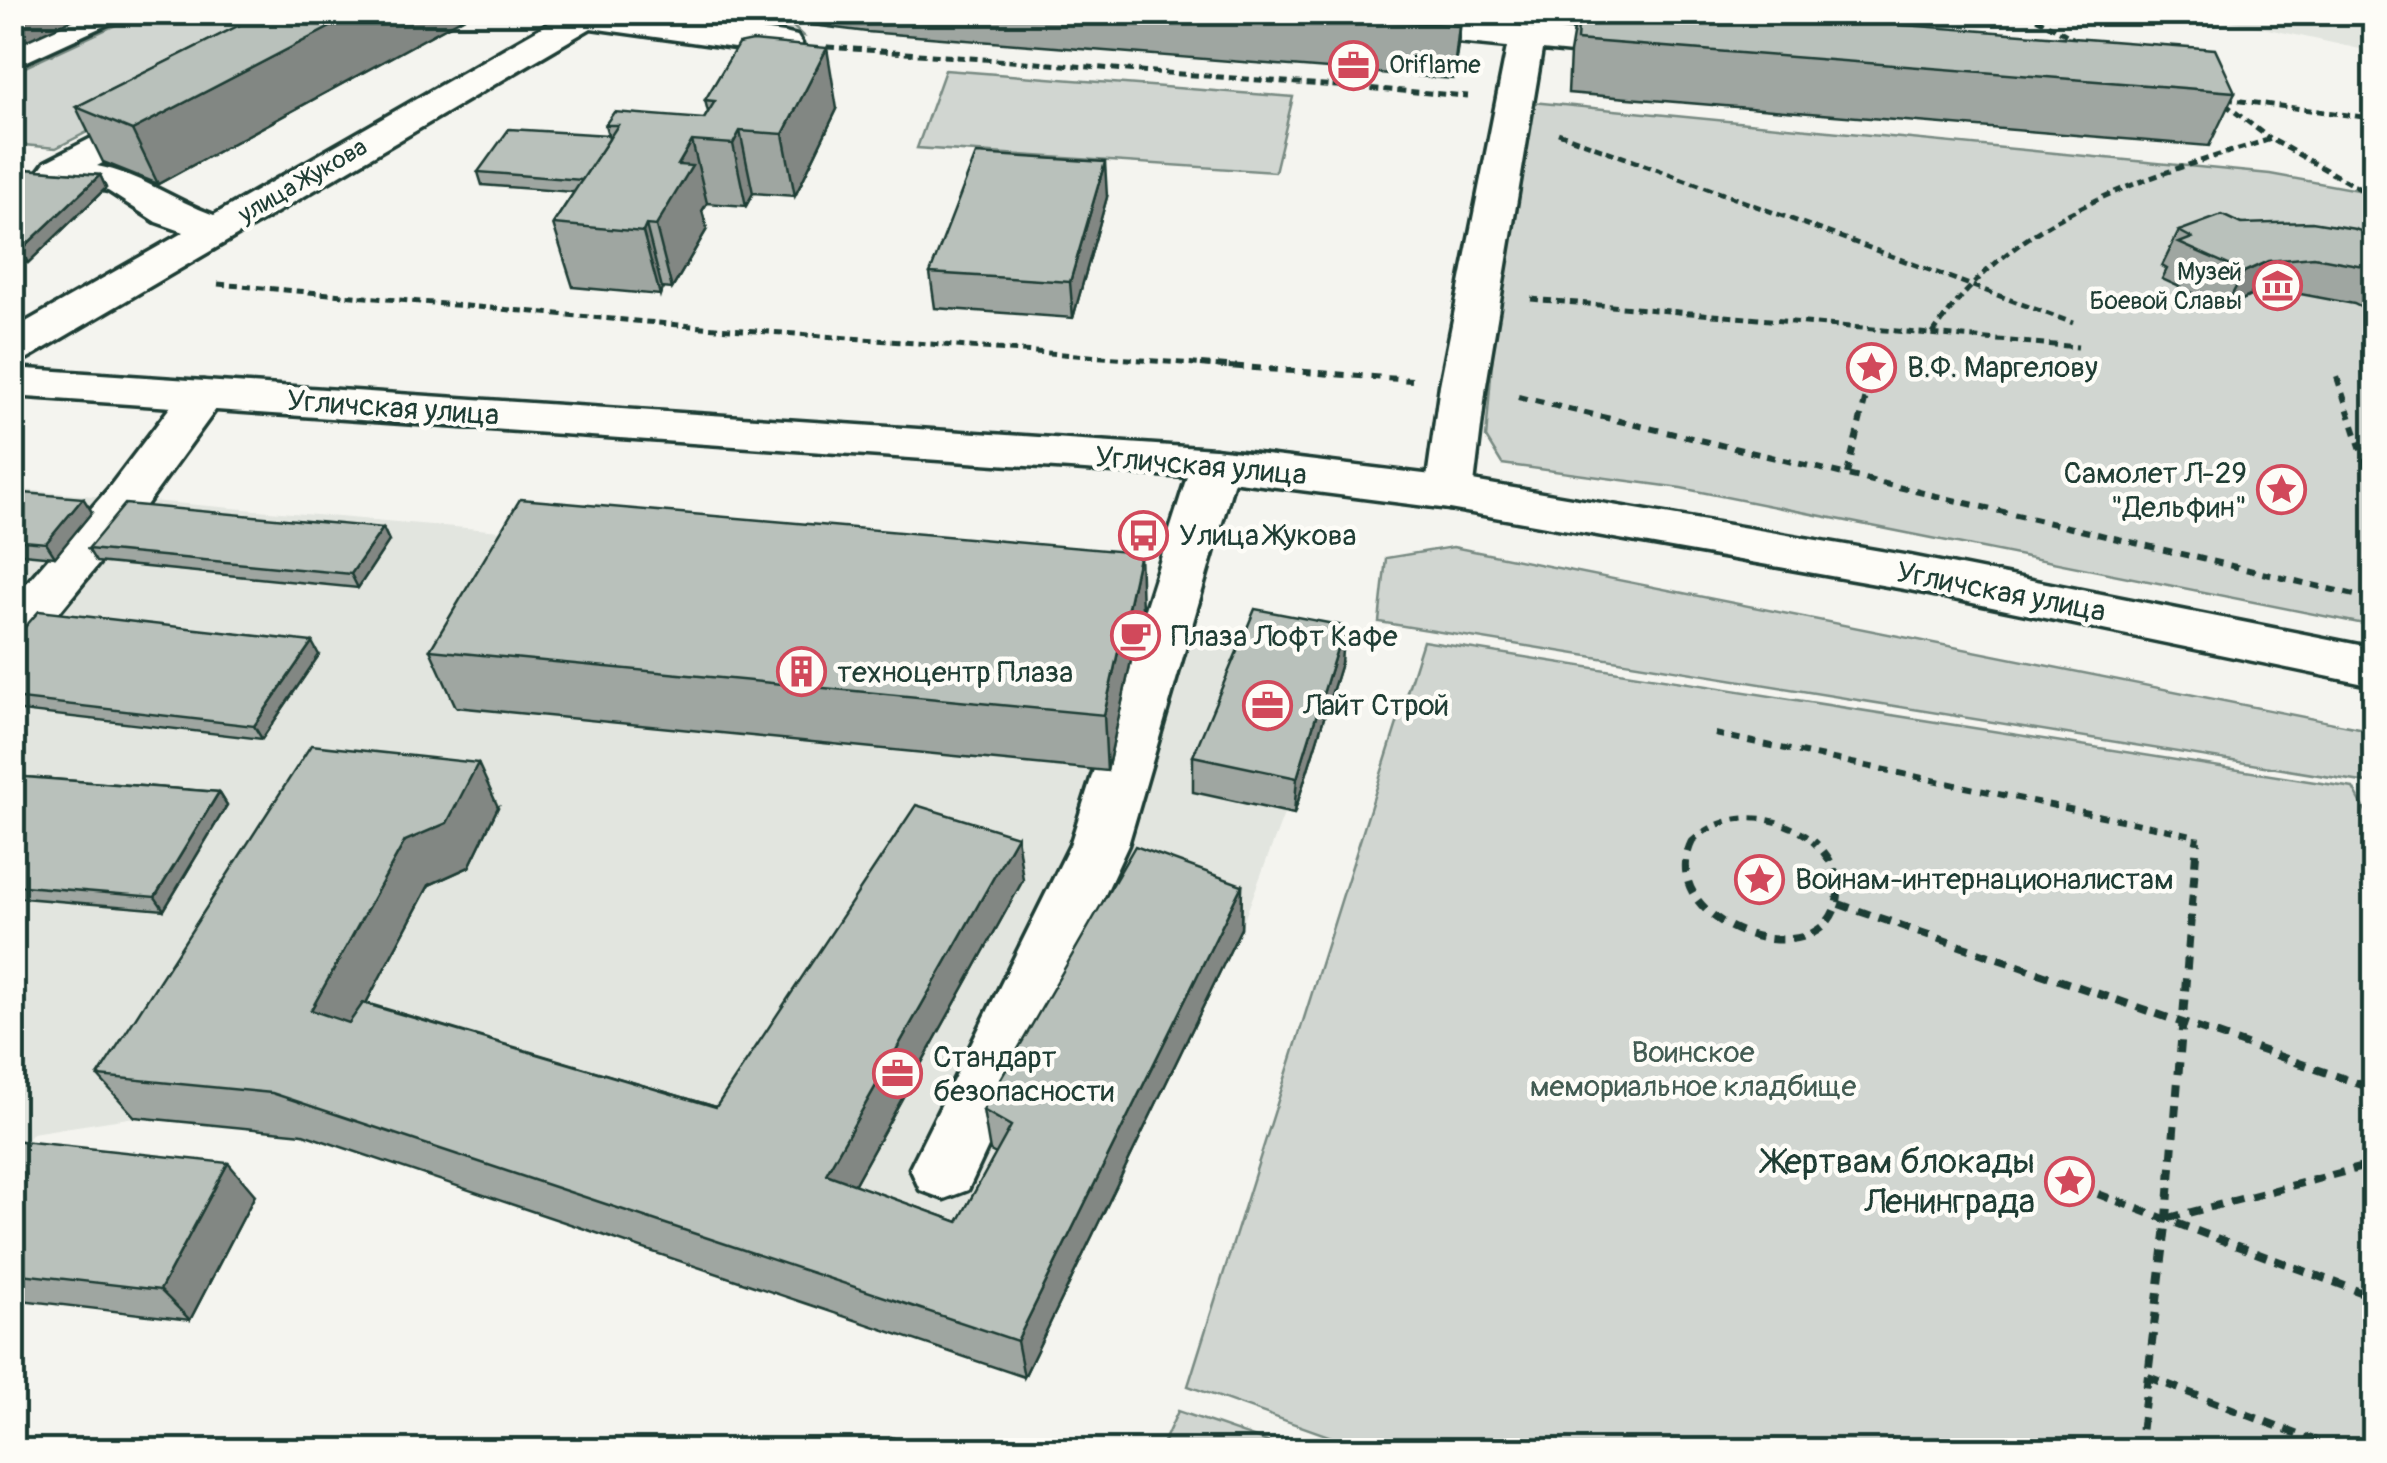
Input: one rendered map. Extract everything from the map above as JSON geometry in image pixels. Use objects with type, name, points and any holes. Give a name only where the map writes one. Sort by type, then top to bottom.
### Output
[{"type":"main road","points":[[12,57],[107,12]]},
{"type":"main road","points":[[1257,12],[1622,47]]},
{"type":"main road","points":[[589,15],[784,44]]},
{"type":"main road","name":"улица Жукова","points":[[12,349],[589,15]]},
{"type":"main road","points":[[1449,493],[1463,385],[1527,38]]},
{"type":"main road","points":[[193,100],[44,168],[120,182],[170,212],[217,230]]},
{"type":"main road","name":"Угличская улица","points":[[12,382],[1215,464],[1449,493],[1910,573],[2374,667]]},
{"type":"main road","points":[[12,635],[125,500],[204,395]]},
{"type":"main road","points":[[944,1168],[1099,845],[1215,464]]},
{"type":"path","points":[[2024,12],[2076,40]]},
{"type":"path","points":[[784,44],[1516,100],[1546,127],[1589,146],[2073,323]]},
{"type":"path","points":[[2373,118],[2218,98],[2272,140],[2374,197]]},
{"type":"path","points":[[1932,334],[1968,284],[2031,234],[2144,179],[2272,140]]},
{"type":"path","points":[[137,277],[703,327],[1300,369],[1463,385],[2363,597]]},
{"type":"path","points":[[1480,294],[2078,347]]},
{"type":"path","points":[[1848,474],[1871,376]]},
{"type":"path","points":[[2337,378],[2374,489]]},
{"type":"path","points":[[1715,734],[2198,836],[2167,1218],[2139,1450]]},
{"type":"path","points":[[1739,817],[1776,820],[1820,847],[1834,865],[1841,885],[1839,904],[1825,924],[1800,938],[1752,936],[1707,913],[1683,875],[1683,856],[1692,838],[1706,826],[1739,817]]},
{"type":"path","points":[[1839,904],[2374,1089]]},
{"type":"path","points":[[2167,1218],[2374,1164]]},
{"type":"path","points":[[2098,1194],[2374,1297]]},
{"type":"path","points":[[2148,1377],[2340,1450]]},
{"type":"shaded area","points":[[2195,13],[2374,13],[2374,52]]},
{"type":"shaded area","points":[[13,489],[535,534],[1142,610],[1254,646],[1341,663],[1241,928],[1024,1377],[303,1134],[135,1117],[32,1133],[13,1159]]},
{"type":"green space","points":[[141,13],[319,13],[56,148],[13,144],[12,73]]},
{"type":"green space","points":[[678,13],[779,13],[803,36]]},
{"type":"green space","points":[[945,70],[1293,97],[1275,172],[917,148]]},
{"type":"green space","points":[[1532,102],[2270,174],[2374,193],[2374,626],[1681,488],[1502,464],[1486,438],[1501,249]]},
{"type":"green space","points":[[1453,547],[2374,731],[2374,784],[1379,622],[1386,558]]},
{"type":"green space","name":"Воинское мемориальное кладбище","points":[[1423,641],[2353,788],[2374,826],[2374,1450],[1368,1450],[1188,1386]]},
{"type":"green space","points":[[1178,1411],[1291,1450],[1160,1450]]},
{"type":"building","points":[[266,12],[359,12],[132,130],[76,107]]},
{"type":"building","points":[[810,12],[864,12],[866,20],[865,20]]},
{"type":"building","points":[[1277,12],[1461,12],[1459,26]]},
{"type":"building","points":[[1579,12],[1736,12],[2215,49],[2235,92],[1577,40]]},
{"type":"building","points":[[753,41],[827,48],[783,134],[740,131],[733,144],[692,141],[678,165],[692,166],[656,226],[646,225],[643,232],[553,224],[618,125],[605,125],[614,112],[704,119],[715,101],[705,100],[738,44]]},
{"type":"building","points":[[509,129],[608,135],[609,139],[582,180],[478,172]]},
{"type":"building","points":[[976,154],[1105,162],[1070,282],[930,273]]},
{"type":"building","points":[[12,168],[100,175],[21,250],[12,249]]},
{"type":"building","points":[[2222,215],[2241,224],[2312,222],[2355,229],[2374,236],[2374,268],[2314,257],[2268,261],[2244,272],[2179,243],[2192,238],[2179,231]]},
{"type":"building","points":[[12,492],[83,498],[46,543],[12,540]]},
{"type":"building","name":"техноцентр Плаза","points":[[520,499],[1140,553],[1104,715],[430,650]]},
{"type":"building","points":[[125,504],[383,528],[351,574],[88,549]]},
{"type":"building","points":[[1255,609],[1344,626],[1297,778],[1193,756]]},
{"type":"building","points":[[39,611],[312,642],[254,726],[12,698],[12,642]]},
{"type":"building","points":[[311,745],[478,763],[447,823],[405,841],[311,1010],[349,1023],[363,1003],[716,1107],[916,805],[1017,836],[826,1174],[958,1222],[1011,1126],[983,1110],[1135,846],[1242,885],[1017,1341],[272,1093],[98,1076]]},
{"type":"building","points":[[12,776],[219,792],[155,897],[12,885]]},
{"type":"building","points":[[12,1140],[228,1163],[160,1290],[12,1273]]},
{"type":"building","points":[[891,1437],[925,1450],[885,1450]]},
{"type":"place","name":"Oriflame","points":[[1354,65]]},
{"type":"place","name":"Музей Боевой Славы","points":[[2277,286]]},
{"type":"place","name":"В.Ф. Маргелову","points":[[1872,367]]},
{"type":"place","name":"Самолет Л-29 \"Дельфин\"","points":[[2282,490]]},
{"type":"place","name":"Улица Жукова","points":[[1144,535]]},
{"type":"place","name":"Плаза Лофт Кафе","points":[[1136,636]]},
{"type":"place","name":"техноцентр Плаза","points":[[802,672]]},
{"type":"place","name":"Лайт Строй","points":[[1268,705]]},
{"type":"place","name":"Воинам-интернационалистам","points":[[1760,879]]},
{"type":"place","name":"Стандарт безопасности","points":[[898,1074]]},
{"type":"place","name":"Жертвам блокады Ленинграда","points":[[2070,1182]]}]
